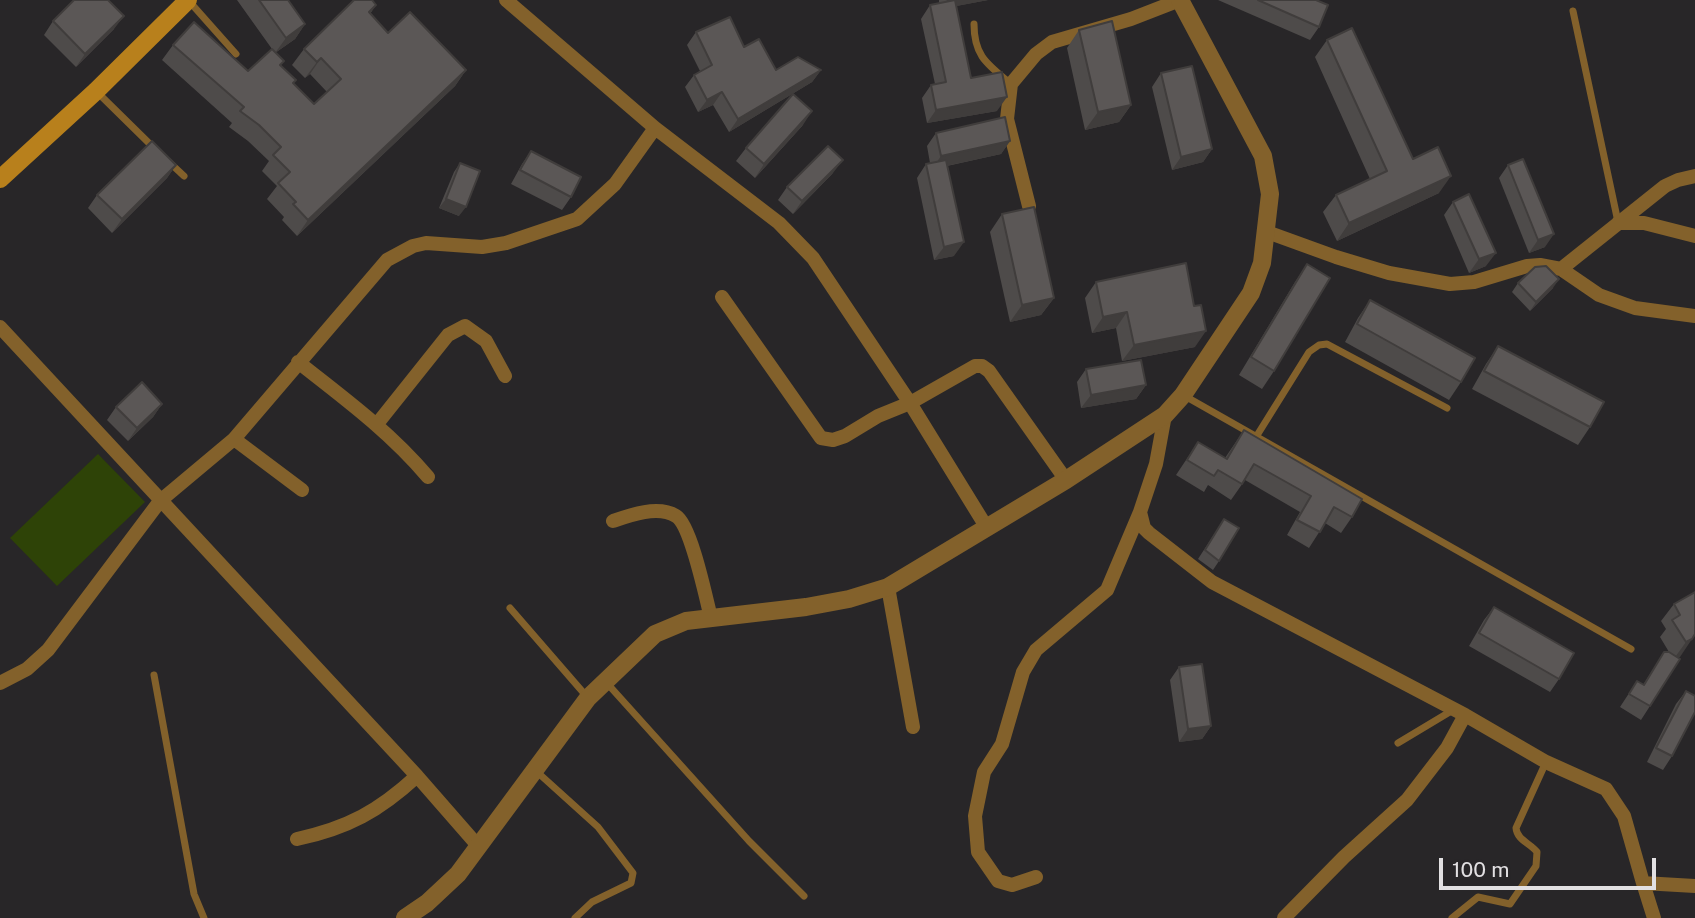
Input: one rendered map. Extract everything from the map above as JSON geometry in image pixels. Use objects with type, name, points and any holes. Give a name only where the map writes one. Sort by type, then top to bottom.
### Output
[{"type":"main road","points":[[0,179],[96,91],[188,0]]},
{"type":"street","points":[[506,0],[655,128],[779,223],[813,258],[910,403],[987,528]]},
{"type":"street","points":[[405,918],[428,903],[458,874],[588,698],[655,634],[685,621],[806,607],[849,599],[888,587],[1066,480],[1165,415],[1183,395],[1251,293],[1262,263],[1270,194],[1263,156],[1180,0],[1132,19],[1052,42],[1036,54],[1011,84],[1007,119],[1029,206]]},
{"type":"street","points":[[0,683],[27,668],[48,650],[160,502],[234,439],[387,260],[397,253],[426,243],[463,247],[506,243],[577,219],[615,184],[655,128]]},
{"type":"street","points":[[1561,269],[1665,186],[1695,176]]},
{"type":"street","points":[[1618,223],[1644,223],[1695,236]]},
{"type":"street","points":[[1267,232],[1389,273],[1450,284],[1474,282],[1527,266],[1540,265],[1561,269],[1599,295],[1635,309],[1695,316]]},
{"type":"street","points":[[722,297],[821,438],[833,440],[845,436],[877,416],[910,403],[975,366],[982,366],[989,371],[1066,480]]},
{"type":"street","points":[[377,424],[448,335],[465,326],[486,341],[505,376]]},
{"type":"street","points":[[0,327],[417,776],[479,847]]},
{"type":"street","points":[[298,362],[377,424],[405,450],[428,477]]},
{"type":"street","points":[[1036,877],[1012,885],[998,881],[978,852],[975,816],[984,772],[1002,744],[1029,660],[1036,650],[1107,590],[1140,512],[1156,464],[1165,415]]},
{"type":"street","points":[[234,439],[302,490]]},
{"type":"street","points":[[613,522],[642,511],[674,514],[681,520],[693,547],[711,618]]},
{"type":"street","points":[[1140,512],[1144,527],[1149,533],[1212,582],[1546,762],[1606,789],[1624,816],[1654,918]]},
{"type":"street","points":[[888,587],[913,727]]},
{"type":"street","points":[[1284,918],[1343,857],[1407,800],[1447,748],[1459,713]]},
{"type":"street","points":[[297,839],[365,817],[389,802],[417,776]]},
{"type":"street","points":[[1643,883],[1695,886]]},
{"type":"lane","points":[[188,0],[236,54]]},
{"type":"lane","points":[[1573,11],[1618,223]]},
{"type":"lane","points":[[974,24],[974,44],[988,64],[1011,84]]},
{"type":"lane","points":[[96,91],[184,176]]},
{"type":"lane","points":[[1256,437],[1309,352],[1319,345],[1327,344],[1447,408]]},
{"type":"lane","points":[[1183,395],[1631,649]]},
{"type":"lane","points":[[510,608],[588,698]]},
{"type":"lane","points":[[154,674],[194,894],[204,918]]},
{"type":"lane","points":[[605,680],[749,841],[804,896]]},
{"type":"lane","points":[[1398,743],[1459,713]]},
{"type":"lane","points":[[1452,918],[1478,897],[1510,904],[1536,866],[1537,852],[1517,834],[1516,828],[1546,762]]},
{"type":"lane","points":[[536,771],[598,827],[633,873],[631,883],[592,902],[576,918]]},
{"type":"green space","points":[[98,454],[145,502],[57,586],[10,538]]},
{"type":"building","points":[[74,0],[108,0],[124,16],[85,54],[53,21]]},
{"type":"building","points":[[259,0],[288,0],[305,24],[286,38]]},
{"type":"building","points":[[354,0],[372,0],[376,5],[369,12],[388,33],[410,12],[466,70],[308,220],[278,183],[290,172],[273,155],[281,147],[240,111],[244,107],[173,45],[194,22],[248,71],[272,49],[284,61],[280,65],[296,80],[293,83],[314,104],[341,79],[321,58],[317,62],[304,49]]},
{"type":"building","points":[[955,0],[971,78],[1002,72],[1007,97],[936,110],[931,85],[946,82],[930,5]]},
{"type":"building","points":[[1258,0],[1316,0],[1328,5],[1319,27]]},
{"type":"building","points":[[730,17],[744,47],[759,39],[776,70],[798,57],[821,70],[738,119],[722,92],[707,100],[694,75],[712,65],[696,32]]},
{"type":"building","points":[[1112,21],[1131,105],[1098,112],[1079,30]]},
{"type":"building","points":[[1352,28],[1413,159],[1438,147],[1451,176],[1349,223],[1336,195],[1387,171],[1327,40]]},
{"type":"building","points":[[1192,66],[1212,149],[1181,157],[1161,73]]},
{"type":"building","points":[[793,94],[812,111],[764,164],[746,148]]},
{"type":"building","points":[[1005,117],[1010,141],[941,156],[936,133]]},
{"type":"building","points":[[152,141],[176,165],[122,219],[97,195]]},
{"type":"building","points":[[828,146],[843,160],[802,201],[787,187]]},
{"type":"building","points":[[531,151],[581,177],[571,197],[520,170]]},
{"type":"building","points":[[1523,159],[1554,234],[1538,240],[1508,165]]},
{"type":"building","points":[[946,160],[964,242],[944,247],[926,164]]},
{"type":"building","points":[[460,163],[480,171],[466,207],[446,199]]},
{"type":"building","points":[[1469,194],[1496,253],[1479,259],[1453,202]]},
{"type":"building","points":[[1034,207],[1054,298],[1022,305],[1002,214]]},
{"type":"building","points":[[1186,263],[1194,306],[1201,305],[1206,331],[1134,345],[1127,312],[1103,317],[1096,282]]},
{"type":"building","points":[[1307,264],[1330,278],[1274,371],[1251,357]]},
{"type":"building","points":[[1546,266],[1559,279],[1536,302],[1518,283],[1535,267]]},
{"type":"building","points":[[1370,300],[1475,358],[1461,382],[1357,324]]},
{"type":"building","points":[[1498,346],[1604,402],[1590,427],[1484,371]]},
{"type":"building","points":[[1141,360],[1146,385],[1091,395],[1086,369]]},
{"type":"building","points":[[142,382],[162,404],[137,428],[116,407]]},
{"type":"building","points":[[1244,430],[1362,499],[1352,517],[1334,507],[1320,532],[1297,520],[1311,496],[1254,464],[1242,484],[1218,470],[1214,476],[1187,460],[1198,442],[1227,459]]},
{"type":"building","points":[[1224,519],[1239,528],[1219,561],[1205,550]]},
{"type":"building","points":[[1695,592],[1695,634],[1686,642],[1672,620],[1680,615],[1674,604]]},
{"type":"building","points":[[1494,607],[1574,653],[1559,679],[1479,633]]},
{"type":"building","points":[[1664,652],[1680,659],[1650,706],[1629,694],[1637,681],[1644,685]]},
{"type":"building","points":[[1202,664],[1211,726],[1188,729],[1179,667]]},
{"type":"building","points":[[1686,691],[1695,696],[1695,712],[1672,756],[1656,748]]}]
